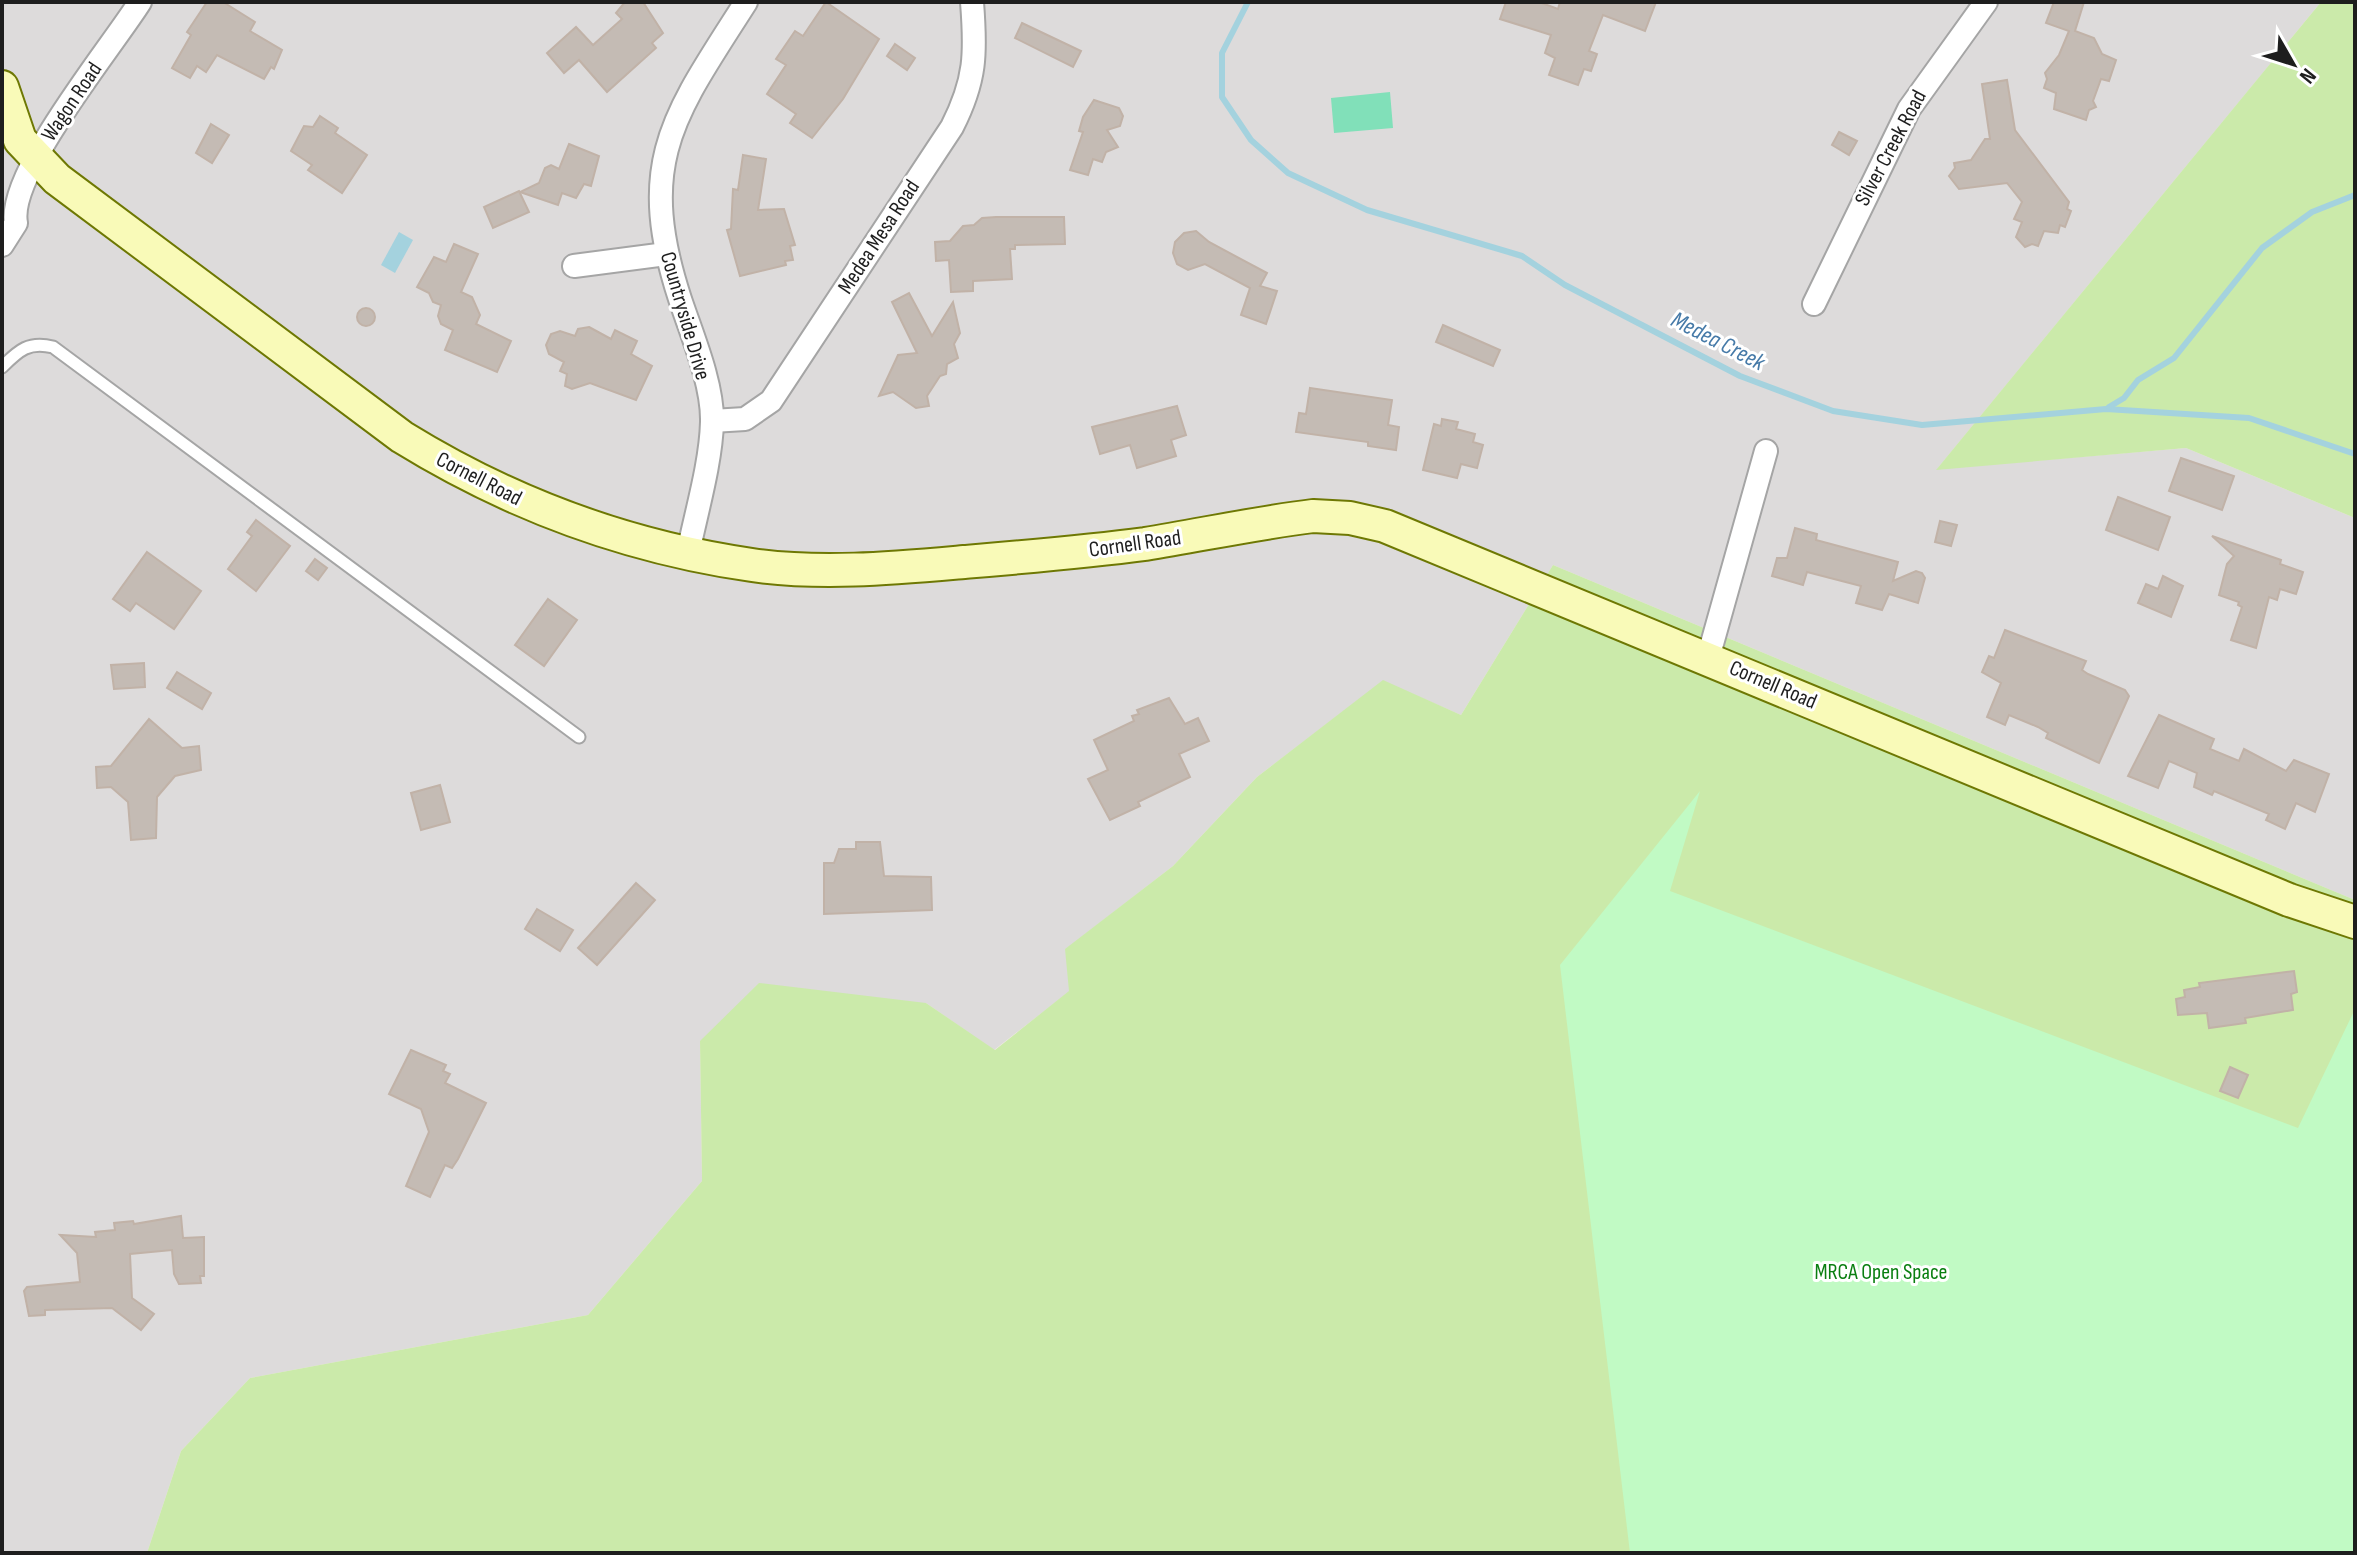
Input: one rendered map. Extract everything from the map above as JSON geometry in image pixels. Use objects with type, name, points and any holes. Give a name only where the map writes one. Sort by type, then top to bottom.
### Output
[{"type":"main road","name":"Cornell Road","points":[[2,87],[20,140],[57,179],[402,437],[458,471],[579,524],[688,553],[754,565],[896,568],[1084,552],[1313,516],[1350,518],[1417,536],[2289,900],[2355,922]]},
{"type":"street","name":"Wagon Road","points":[[2,245],[16,223],[8,209],[37,159],[49,129],[140,2]]},
{"type":"street","name":"Countryside Drive","points":[[688,553],[712,421],[700,359],[666,254],[660,207],[663,154],[678,110],[746,2]]},
{"type":"street","name":"Medea Mesa Road","points":[[712,421],[745,419],[771,401],[952,127],[967,98],[974,71],[972,2]]},
{"type":"street","name":"Silver Creek Road","points":[[1814,304],[1909,109],[1986,2]]},
{"type":"street","points":[[574,266],[666,254]]},
{"type":"street","points":[[1708,658],[1766,451]]},
{"type":"lane","points":[[2,367],[20,349],[35,343],[53,347],[579,737]]},
{"type":"shaded area","points":[[2,2],[2321,2],[1937,469],[2186,448],[2355,518],[2355,900],[1553,565],[1461,715],[1383,681],[1257,777],[1173,866],[1066,949],[1070,991],[994,1050],[926,1003],[700,1041],[702,1181],[588,1315],[250,1378],[181,1451],[147,1553],[2,1553]]},
{"type":"green space","points":[[2321,2],[2355,2],[2355,518],[2186,448],[1936,470]]},
{"type":"green space","points":[[1390,92],[1393,128],[1334,133],[1331,98]]},
{"type":"green space","points":[[1553,565],[2355,900],[2355,1553],[147,1553],[181,1451],[250,1378],[588,1315],[702,1181],[700,1041],[759,983],[926,1003],[995,1050],[1069,991],[1065,949],[1173,866],[1257,777],[1383,680],[1461,715]]},
{"type":"green space","name":"MRCA Open Space","points":[[1700,791],[1670,891],[2298,1128],[2355,1009],[2355,1553],[1630,1553],[1560,965]]},
{"type":"water","points":[[399,232],[413,240],[395,273],[381,265]]},
{"type":"building","points":[[207,2],[223,2],[255,22],[250,31],[282,50],[274,69],[271,67],[264,79],[217,55],[206,72],[197,66],[190,78],[172,68],[191,35],[187,32]]},
{"type":"building","points":[[625,2],[643,2],[663,33],[652,43],[656,48],[607,92],[579,60],[564,73],[547,53],[576,27],[593,45],[622,19],[616,13]]},
{"type":"building","points":[[826,2],[879,39],[843,99],[812,138],[790,123],[796,114],[767,94],[786,65],[776,59],[795,31],[803,36]]},
{"type":"building","points":[[1506,2],[1539,2],[1558,9],[1560,2],[1656,2],[1645,31],[1603,15],[1589,51],[1597,54],[1591,71],[1584,69],[1578,85],[1549,75],[1555,58],[1545,53],[1551,35],[1500,19]]},
{"type":"building","points":[[2054,2],[2084,2],[2075,31],[2094,38],[2102,54],[2116,60],[2109,81],[2101,79],[2093,101],[2096,107],[2089,110],[2086,120],[2054,109],[2056,93],[2044,88],[2045,73],[2059,55],[2069,31],[2046,23]]},
{"type":"building","points":[[1022,23],[1081,51],[1073,67],[1015,38]]},
{"type":"building","points":[[895,44],[915,58],[907,70],[887,56]]},
{"type":"building","points":[[2007,80],[2015,130],[2069,202],[2067,209],[2071,211],[2065,227],[2060,225],[2058,233],[2044,231],[2038,246],[2032,244],[2025,247],[2016,237],[2022,222],[2014,219],[2022,202],[2007,183],[1959,189],[1949,176],[1955,168],[1954,163],[1971,160],[1985,139],[1990,139],[1982,84]]},
{"type":"building","points":[[1094,100],[1119,108],[1123,116],[1120,126],[1107,130],[1118,147],[1106,152],[1102,162],[1093,159],[1088,175],[1070,170],[1083,132],[1079,131],[1083,117]]},
{"type":"building","points":[[320,116],[338,128],[335,133],[367,155],[342,193],[308,170],[312,165],[291,151],[304,126],[313,127]]},
{"type":"building","points":[[211,124],[229,135],[212,163],[196,153]]},
{"type":"building","points":[[1839,132],[1857,141],[1849,155],[1832,145]]},
{"type":"building","points":[[569,144],[599,156],[591,186],[584,184],[576,198],[562,193],[558,205],[520,192],[539,183],[545,168],[551,165],[559,169]]},
{"type":"building","points":[[743,155],[766,159],[758,210],[784,209],[795,245],[790,246],[793,260],[785,261],[786,265],[740,276],[727,230],[731,229],[733,189],[738,190]]},
{"type":"building","points":[[519,191],[529,212],[493,228],[484,207]]},
{"type":"building","points":[[1064,217],[1065,244],[1015,245],[1015,249],[1010,249],[1012,279],[973,281],[973,291],[951,292],[949,260],[936,261],[935,242],[950,241],[963,226],[974,225],[982,218]]},
{"type":"building","points":[[1196,231],[1209,242],[1267,273],[1260,286],[1277,291],[1266,324],[1241,315],[1250,288],[1205,264],[1188,270],[1177,264],[1173,253],[1175,242],[1184,233]]},
{"type":"building","points":[[454,244],[478,254],[461,292],[472,297],[480,315],[476,324],[511,341],[497,372],[445,350],[453,330],[441,324],[438,316],[441,305],[417,287],[434,257],[446,262]]},
{"type":"building","points":[[909,293],[932,336],[953,302],[960,333],[954,344],[958,358],[947,364],[946,374],[940,376],[927,396],[929,406],[916,408],[893,392],[879,396],[898,355],[917,353],[892,302]]},
{"type":"building","points":[[366,308],[375,317],[366,326],[357,317]]},
{"type":"building","points":[[1443,325],[1500,350],[1493,366],[1436,342]]},
{"type":"building","points":[[589,327],[611,339],[615,330],[637,341],[631,354],[652,366],[636,400],[590,383],[572,389],[565,386],[567,374],[560,371],[564,362],[549,354],[546,345],[551,334],[560,331],[575,336],[578,329]]},
{"type":"building","points":[[1310,388],[1392,400],[1388,425],[1399,427],[1396,450],[1368,446],[1368,442],[1296,432],[1299,413],[1306,414]]},
{"type":"building","points":[[1177,406],[1186,435],[1171,440],[1176,456],[1137,468],[1130,445],[1100,454],[1092,427]]},
{"type":"building","points":[[1442,419],[1458,422],[1456,429],[1475,434],[1473,442],[1483,445],[1477,468],[1461,464],[1457,478],[1423,470],[1434,424],[1441,426]]},
{"type":"building","points":[[2181,458],[2234,476],[2222,510],[2169,491]]},
{"type":"building","points":[[2118,497],[2170,517],[2158,550],[2106,530]]},
{"type":"building","points":[[256,520],[290,546],[256,591],[228,569],[252,536],[247,532]]},
{"type":"building","points":[[1940,521],[1957,525],[1951,546],[1935,542]]},
{"type":"building","points":[[1795,528],[1817,534],[1816,540],[1898,562],[1893,581],[1916,571],[1922,573],[1925,578],[1918,603],[1889,594],[1882,610],[1856,603],[1861,586],[1807,572],[1803,585],[1772,576],[1777,558],[1787,558]]},
{"type":"building","points":[[2212,536],[2281,560],[2280,564],[2303,572],[2296,594],[2280,589],[2277,600],[2269,597],[2256,648],[2231,640],[2242,607],[2238,605],[2239,602],[2219,595],[2227,564],[2234,556]]},
{"type":"building","points":[[147,552],[201,591],[174,629],[136,603],[130,611],[113,599]]},
{"type":"building","points":[[315,559],[327,568],[318,580],[306,571]]},
{"type":"building","points":[[2163,576],[2183,586],[2171,617],[2138,603],[2146,584],[2158,589]]},
{"type":"building","points":[[548,599],[577,620],[544,666],[515,645]]},
{"type":"building","points":[[2005,630],[2086,661],[2082,670],[2125,690],[2129,696],[2099,763],[2046,738],[2048,733],[2038,727],[2009,715],[2005,725],[1987,717],[2001,683],[1982,672],[1989,656],[1994,658]]},
{"type":"building","points":[[144,663],[145,687],[114,689],[111,665]]},
{"type":"building","points":[[177,672],[211,693],[202,709],[167,688]]},
{"type":"building","points":[[1169,698],[1185,724],[1198,718],[1209,741],[1179,754],[1190,777],[1138,802],[1140,806],[1110,820],[1088,779],[1108,770],[1094,740],[1134,721],[1132,716],[1139,714],[1137,710]]},
{"type":"building","points":[[2159,715],[2214,739],[2210,749],[2239,761],[2244,749],[2286,771],[2294,760],[2329,774],[2315,812],[2296,803],[2285,829],[2266,820],[2269,814],[2214,791],[2212,795],[2194,787],[2197,773],[2169,761],[2158,788],[2128,776]]},
{"type":"building","points":[[149,719],[182,748],[199,746],[201,770],[175,776],[157,797],[156,838],[131,840],[128,802],[111,787],[97,788],[96,767],[111,766]]},
{"type":"building","points":[[440,785],[450,822],[421,830],[411,793]]},
{"type":"building","points":[[856,842],[880,842],[884,876],[931,877],[932,910],[824,914],[824,863],[834,863],[839,849],[856,849]]},
{"type":"building","points":[[636,883],[655,900],[597,965],[578,948]]},
{"type":"building","points":[[537,909],[573,930],[560,951],[525,929]]},
{"type":"building","points":[[2294,971],[2297,992],[2291,994],[2293,1010],[2245,1018],[2246,1023],[2209,1028],[2207,1013],[2178,1015],[2176,999],[2185,997],[2184,990],[2200,987],[2199,983]]},
{"type":"building","points":[[411,1050],[446,1065],[443,1071],[450,1074],[445,1083],[486,1103],[458,1159],[452,1168],[445,1165],[430,1197],[406,1186],[429,1132],[421,1109],[389,1094]]},
{"type":"building","points":[[2230,1067],[2248,1075],[2238,1098],[2220,1091]]},
{"type":"building","points":[[181,1216],[183,1238],[204,1237],[204,1276],[200,1276],[201,1283],[179,1284],[174,1274],[172,1250],[130,1254],[132,1298],[154,1314],[141,1330],[112,1308],[45,1310],[45,1315],[29,1316],[24,1291],[27,1287],[80,1282],[77,1253],[60,1235],[96,1237],[95,1232],[115,1230],[114,1223],[133,1221],[134,1224]]},
{"type":"waterway","name":"Medea Creek","points":[[1248,2],[1222,53],[1222,97],[1251,140],[1288,173],[1367,210],[1522,256],[1565,285],[1740,376],[1833,411],[1922,425],[2106,409],[2249,418],[2355,454]]},
{"type":"waterway","points":[[2109,407],[2124,398],[2138,380],[2174,358],[2262,248],[2312,212],[2355,195]]}]
